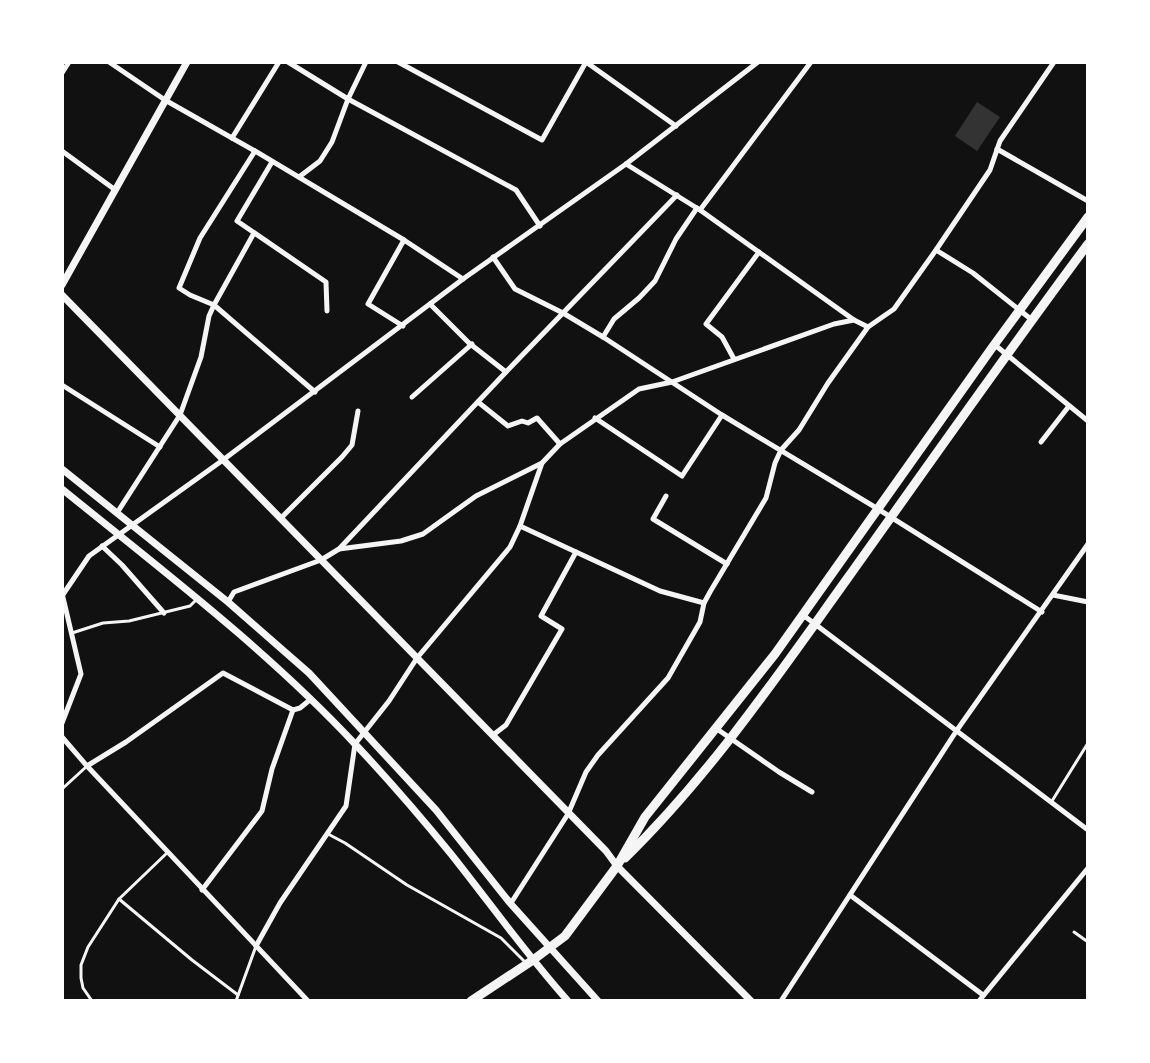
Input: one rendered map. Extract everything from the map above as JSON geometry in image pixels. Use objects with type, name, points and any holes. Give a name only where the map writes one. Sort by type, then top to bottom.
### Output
[{"type":"highway","points":[[471,1001],[565,936],[617,866],[645,817],[775,654],[1088,217]]},
{"type":"highway","points":[[617,866],[658,826],[730,738],[1007,355],[1086,251]]},
{"type":"street","points":[[62,73],[69,62]]},
{"type":"street","points":[[109,62],[165,100],[404,240],[463,279]]},
{"type":"street","points":[[62,285],[187,62]]},
{"type":"street","points":[[232,138],[279,62]]},
{"type":"street","points":[[288,62],[348,99],[516,190],[540,226]]},
{"type":"street","points":[[299,177],[320,161],[332,142],[366,62]]},
{"type":"street","points":[[398,62],[542,140],[586,62],[676,126]]},
{"type":"street","points":[[62,723],[81,674],[62,595],[89,556],[315,392],[493,257],[626,164],[758,62]]},
{"type":"street","points":[[603,337],[614,319],[655,281],[676,239],[811,62]]},
{"type":"street","points":[[510,903],[568,814],[586,772],[668,678],[700,622],[704,603],[766,498],[781,450],[799,430],[868,327],[894,309],[936,250],[990,170],[1000,141],[1054,62]]},
{"type":"street","points":[[997,149],[1088,201]]},
{"type":"street","points":[[62,151],[114,189]]},
{"type":"street","points":[[255,151],[200,238],[179,288],[214,305],[315,392]]},
{"type":"street","points":[[272,161],[237,221],[326,282],[327,311]]},
{"type":"street","points":[[626,164],[698,209],[868,327]]},
{"type":"street","points":[[228,602],[234,592],[321,560],[339,549],[677,195]]},
{"type":"street","points":[[117,513],[180,415],[201,357],[209,316],[254,233]]},
{"type":"street","points":[[403,326],[368,304],[404,240]]},
{"type":"street","points":[[1069,242],[1086,251]]},
{"type":"street","points":[[936,250],[973,273],[1033,321]]},
{"type":"street","points":[[734,359],[722,337],[706,324],[759,252]]},
{"type":"street","points":[[493,257],[515,289],[603,337],[722,415],[1042,612]]},
{"type":"street","points":[[62,295],[751,1001]]},
{"type":"street","points":[[430,304],[506,372]]},
{"type":"street","points":[[339,549],[401,541],[423,534],[476,496],[542,463],[560,444],[639,389],[672,382],[854,320]]},
{"type":"street","points":[[412,397],[472,344]]},
{"type":"street","points":[[994,345],[1088,421]]},
{"type":"street","points":[[62,385],[160,447]]},
{"type":"street","points":[[478,402],[508,426],[522,421],[528,423],[537,418],[560,444]]},
{"type":"street","points":[[1041,442],[1069,406]]},
{"type":"street","points":[[280,519],[352,445],[358,411]]},
{"type":"street","points":[[595,418],[682,476],[722,415]]},
{"type":"street","points":[[256,946],[280,903],[346,806],[355,744],[389,701],[417,658],[510,547],[542,463]]},
{"type":"street","points":[[62,469],[228,602],[309,673],[436,810],[510,903],[598,1001]]},
{"type":"street","points":[[62,489],[297,684],[355,744],[451,854],[530,962],[568,1001]]},
{"type":"street","points":[[666,496],[653,519],[727,564]]},
{"type":"street","points":[[520,526],[660,591],[704,603]]},
{"type":"street","points":[[781,1001],[957,730],[1088,544]]},
{"type":"street","points":[[102,546],[164,613]]},
{"type":"street","points":[[492,736],[506,725],[562,629],[541,616],[576,552]]},
{"type":"street","points":[[1053,595],[1088,602]]},
{"type":"street","points":[[803,615],[1088,830]]},
{"type":"street","points":[[87,766],[223,673],[293,710],[311,699]]},
{"type":"street","points":[[202,890],[262,811],[272,769],[293,710]]},
{"type":"street","points":[[716,728],[812,792]]},
{"type":"street","points":[[62,737],[308,1001]]},
{"type":"street","points":[[850,895],[980,999],[1088,868]]},
{"type":"lane","points":[[72,633],[103,623],[129,621],[190,606],[197,598]]},
{"type":"lane","points":[[1051,802],[1088,743]]},
{"type":"lane","points":[[62,789],[87,766]]},
{"type":"lane","points":[[328,834],[407,885],[501,938],[530,962]]},
{"type":"lane","points":[[92,1001],[83,988],[81,978],[81,965],[88,947],[119,899],[168,852]]},
{"type":"lane","points":[[119,899],[238,995]]},
{"type":"lane","points":[[1074,932],[1088,942]]},
{"type":"lane","points":[[236,1001],[256,946]]},
{"type":"shaded area","points":[[977,102],[1000,117],[977,151],[955,136]]}]
